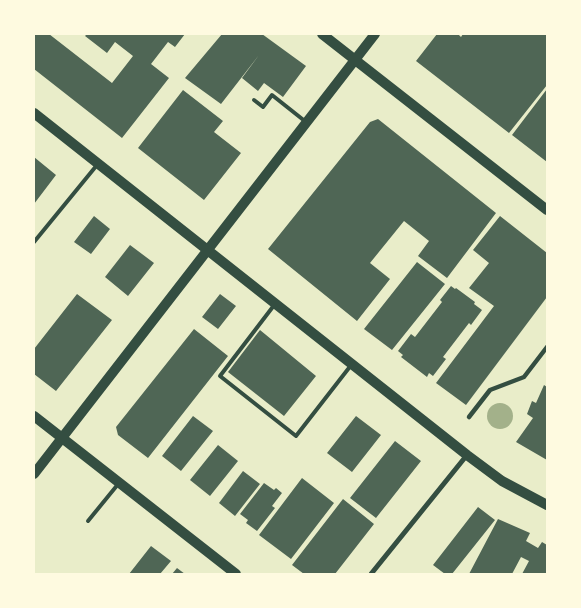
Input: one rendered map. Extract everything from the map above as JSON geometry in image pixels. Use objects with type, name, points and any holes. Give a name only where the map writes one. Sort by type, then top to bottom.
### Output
[{"type":"main road","points":[[322,34],[547,210]]},
{"type":"main road","points":[[34,474],[375,34]]},
{"type":"main road","points":[[34,113],[467,455],[502,481],[547,505]]},
{"type":"main road","points":[[34,416],[233,573]]},
{"type":"street","points":[[469,417],[490,390],[524,376],[547,347]]},
{"type":"street","points":[[371,574],[467,455]]},
{"type":"lane","points":[[254,100],[263,107],[272,95],[306,122]]},
{"type":"lane","points":[[34,242],[98,164]]},
{"type":"lane","points":[[275,304],[220,376],[296,436],[352,364]]},
{"type":"lane","points":[[88,522],[119,482]]},
{"type":"shaded area","points":[[500,403],[509,407],[513,416],[509,425],[500,429],[491,425],[487,416],[491,407]]},
{"type":"building","points":[[34,34],[49,34],[112,83],[133,56],[115,42],[107,53],[85,36],[87,34],[185,34],[175,47],[168,42],[151,64],[169,78],[122,138],[34,69]]},
{"type":"building","points":[[222,34],[262,34],[306,66],[283,97],[264,83],[258,91],[242,78],[259,55],[221,104],[185,78]]},
{"type":"building","points":[[437,34],[458,34],[461,37],[463,34],[547,34],[547,85],[509,133],[416,61]]},
{"type":"building","points":[[547,89],[547,162],[512,135]]},
{"type":"building","points":[[183,90],[223,121],[214,132],[241,153],[204,200],[138,148]]},
{"type":"building","points":[[378,119],[496,213],[447,278],[418,256],[429,241],[404,221],[370,263],[390,279],[357,321],[268,249],[370,122]]},
{"type":"building","points":[[34,157],[56,175],[34,204]]},
{"type":"building","points":[[94,216],[110,229],[91,254],[74,242]]},
{"type":"building","points":[[500,216],[547,253],[547,297],[466,405],[436,383],[494,306],[469,288],[489,263],[473,250]]},
{"type":"building","points":[[130,245],[154,263],[128,296],[105,277]]},
{"type":"building","points":[[417,262],[445,284],[392,350],[364,329]]},
{"type":"building","points":[[451,286],[475,302],[474,304],[482,310],[471,325],[469,323],[443,357],[446,359],[433,376],[429,373],[427,377],[401,357],[403,355],[398,351],[411,334],[415,337],[442,302],[440,300]]},
{"type":"building","points":[[77,294],[112,320],[56,391],[34,374],[34,349]]},
{"type":"building","points":[[220,294],[236,306],[218,329],[202,317]]},
{"type":"building","points":[[194,329],[228,356],[148,458],[118,435],[116,427]]},
{"type":"building","points":[[260,330],[316,376],[284,416],[228,372]]},
{"type":"building","points":[[544,385],[547,387],[547,460],[516,442],[533,418],[527,414],[532,401],[536,403]]},
{"type":"building","points":[[193,416],[213,431],[181,471],[162,456]]},
{"type":"building","points":[[356,416],[381,435],[352,472],[327,453]]},
{"type":"building","points":[[395,441],[421,461],[376,518],[350,498]]},
{"type":"building","points":[[218,445],[238,461],[210,496],[190,480]]},
{"type":"building","points":[[243,471],[260,484],[235,516],[219,503]]},
{"type":"building","points":[[302,478],[334,503],[291,559],[259,535]]},
{"type":"building","points":[[264,483],[282,493],[272,506],[275,508],[257,531],[246,523],[248,520],[240,514]]},
{"type":"building","points":[[343,499],[374,524],[335,574],[304,574],[292,565]]},
{"type":"building","points":[[478,507],[495,520],[452,574],[445,574],[433,565]]},
{"type":"building","points":[[498,519],[530,533],[526,541],[538,548],[542,542],[547,545],[547,574],[522,574],[529,561],[521,557],[512,574],[469,574]]},
{"type":"building","points":[[151,546],[171,561],[160,574],[129,574]]},
{"type":"building","points":[[177,568],[185,574],[172,574]]}]
